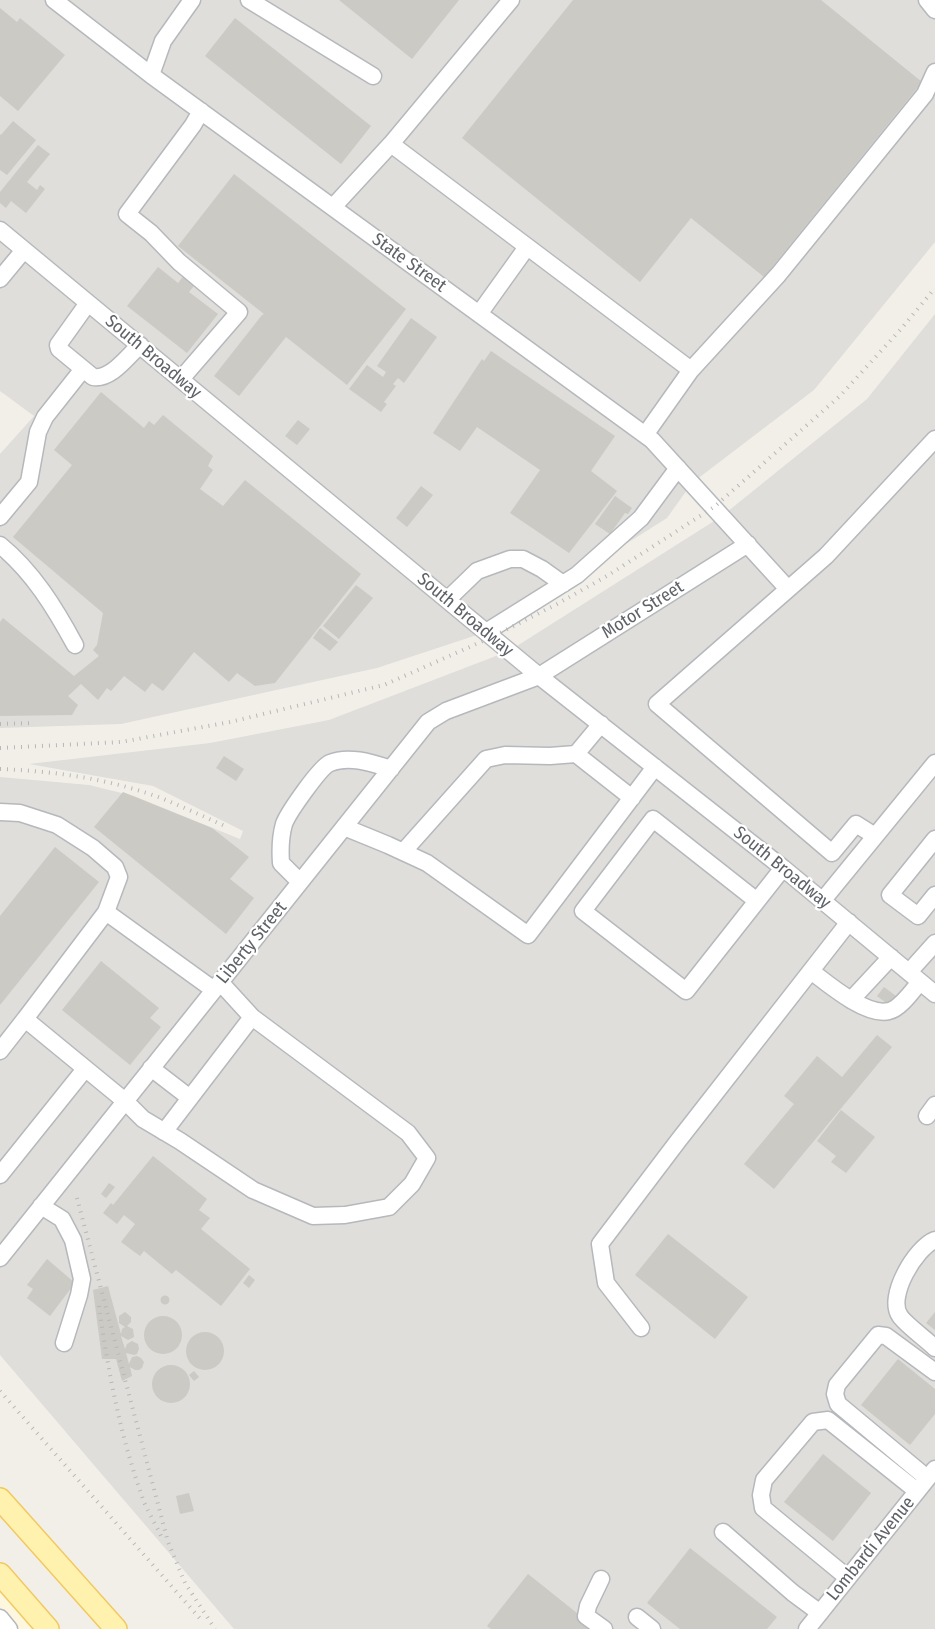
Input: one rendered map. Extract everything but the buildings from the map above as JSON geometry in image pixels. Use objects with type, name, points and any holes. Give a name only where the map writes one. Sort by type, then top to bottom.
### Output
[{"type":"main road","points":[[0,1499],[116,1629]]},
{"type":"main road","points":[[0,1574],[48,1629]]},
{"type":"street","name":"State Street","points":[[54,0],[150,75],[652,440],[788,589]]},
{"type":"street","points":[[150,75],[163,41],[192,0]]},
{"type":"street","points":[[249,0],[373,76]]},
{"type":"street","points":[[333,207],[391,144],[511,0]]},
{"type":"street","points":[[927,0],[935,10]]},
{"type":"street","points":[[645,435],[691,370],[790,260],[926,94],[935,72]]},
{"type":"street","points":[[180,379],[239,312],[178,262],[151,233],[127,214],[193,125],[201,111]]},
{"type":"street","points":[[391,144],[691,370]]},
{"type":"street","name":"South Broadway","points":[[0,230],[539,676],[784,868],[935,994]]},
{"type":"street","points":[[478,314],[527,247]]},
{"type":"street","points":[[0,279],[24,250]]},
{"type":"street","points":[[88,303],[58,345],[59,349],[83,369],[93,377],[98,378],[110,374],[140,346]]},
{"type":"street","points":[[0,517],[29,482],[38,432],[45,417],[83,369]]},
{"type":"street","points":[[875,836],[856,824],[832,853],[657,704],[826,556],[935,439]]},
{"type":"street","points":[[486,632],[578,575],[641,518],[678,468]]},
{"type":"street","name":"Motor Street","points":[[539,676],[748,544]]},
{"type":"street","points":[[4,547],[39,585],[58,614],[75,646]]},
{"type":"street","points":[[447,600],[477,571],[510,559],[523,560],[542,569],[563,584]]},
{"type":"street","name":"Liberty Street","points":[[0,1258],[6,1239],[41,1206],[428,722],[440,715],[539,676]]},
{"type":"street","points":[[576,754],[601,724]]},
{"type":"street","points":[[404,852],[486,759],[505,755],[550,756],[576,754],[632,798]]},
{"type":"street","points":[[300,882],[281,862],[279,841],[285,822],[319,771],[330,763],[351,760],[372,763],[391,769]]},
{"type":"street","points":[[823,900],[935,763]]},
{"type":"street","points":[[344,827],[427,863],[528,935],[655,767]]},
{"type":"street","points":[[0,812],[20,813],[57,824],[93,848],[115,867],[119,877],[106,912],[0,1051]]},
{"type":"street","points":[[757,901],[652,819],[583,911],[686,991],[784,868]]},
{"type":"street","points":[[935,839],[890,895],[918,916],[935,895]]},
{"type":"street","points":[[25,1019],[125,1101],[143,1119],[253,1190],[313,1216],[345,1215],[390,1207],[412,1184],[426,1158],[408,1132],[252,1016],[217,986],[106,912]]},
{"type":"street","points":[[641,1328],[606,1283],[600,1244],[849,922]]},
{"type":"street","points":[[811,972],[857,1004],[876,1010],[890,1011],[902,1003],[935,943]]},
{"type":"street","points":[[851,1000],[890,957]]},
{"type":"street","points":[[164,1132],[252,1016]]},
{"type":"street","points":[[151,1068],[190,1098]]},
{"type":"street","points":[[0,1175],[85,1069]]},
{"type":"street","points":[[41,1206],[62,1219],[73,1240],[82,1279],[64,1343]]},
{"type":"street","points":[[935,1240],[926,1245],[905,1273],[895,1303],[899,1316],[935,1348]]},
{"type":"street","points":[[926,1479],[838,1404],[835,1394],[837,1385],[878,1335],[886,1336],[935,1372]]},
{"type":"street","points":[[848,1578],[763,1508],[761,1495],[764,1480],[812,1422],[828,1420],[926,1479]]},
{"type":"street","name":"Lombardi Avenue","points":[[807,1629],[926,1479]]},
{"type":"street","points":[[723,1532],[793,1593],[820,1613]]},
{"type":"street","points":[[601,1579],[593,1592],[586,1616],[604,1629]]},
{"type":"street","points":[[637,1617],[652,1629]]},
{"type":"street","points":[[0,1618],[9,1629]]},
{"type":"shaded area","points":[[0,0],[935,0],[935,242],[814,390],[692,483],[667,518],[486,632],[377,668],[121,724],[0,728],[0,560],[7,550],[0,545],[0,454],[34,416],[0,391]]},
{"type":"shaded area","points":[[935,314],[935,1629],[234,1629],[0,1355],[0,777],[89,785],[134,796],[240,839],[243,831],[153,786],[29,764],[210,743],[329,720],[509,651],[722,516],[867,399]]},
{"type":"shaded area","points":[[0,1574],[48,1629],[0,1629]]},
{"type":"railway","points":[[0,748],[121,742],[230,722],[384,685],[492,637],[607,576],[714,507],[840,396],[901,329],[935,288]]},
{"type":"railway","points":[[0,724],[35,723]]},
{"type":"railway","points":[[0,769],[82,777],[142,791],[227,827]]},
{"type":"railway","points":[[77,1198],[168,1542],[185,1583],[215,1629]]},
{"type":"railway","points":[[99,1306],[111,1380],[122,1430],[144,1502],[161,1536]]},
{"type":"railway","points":[[0,1391],[203,1622]]}]
